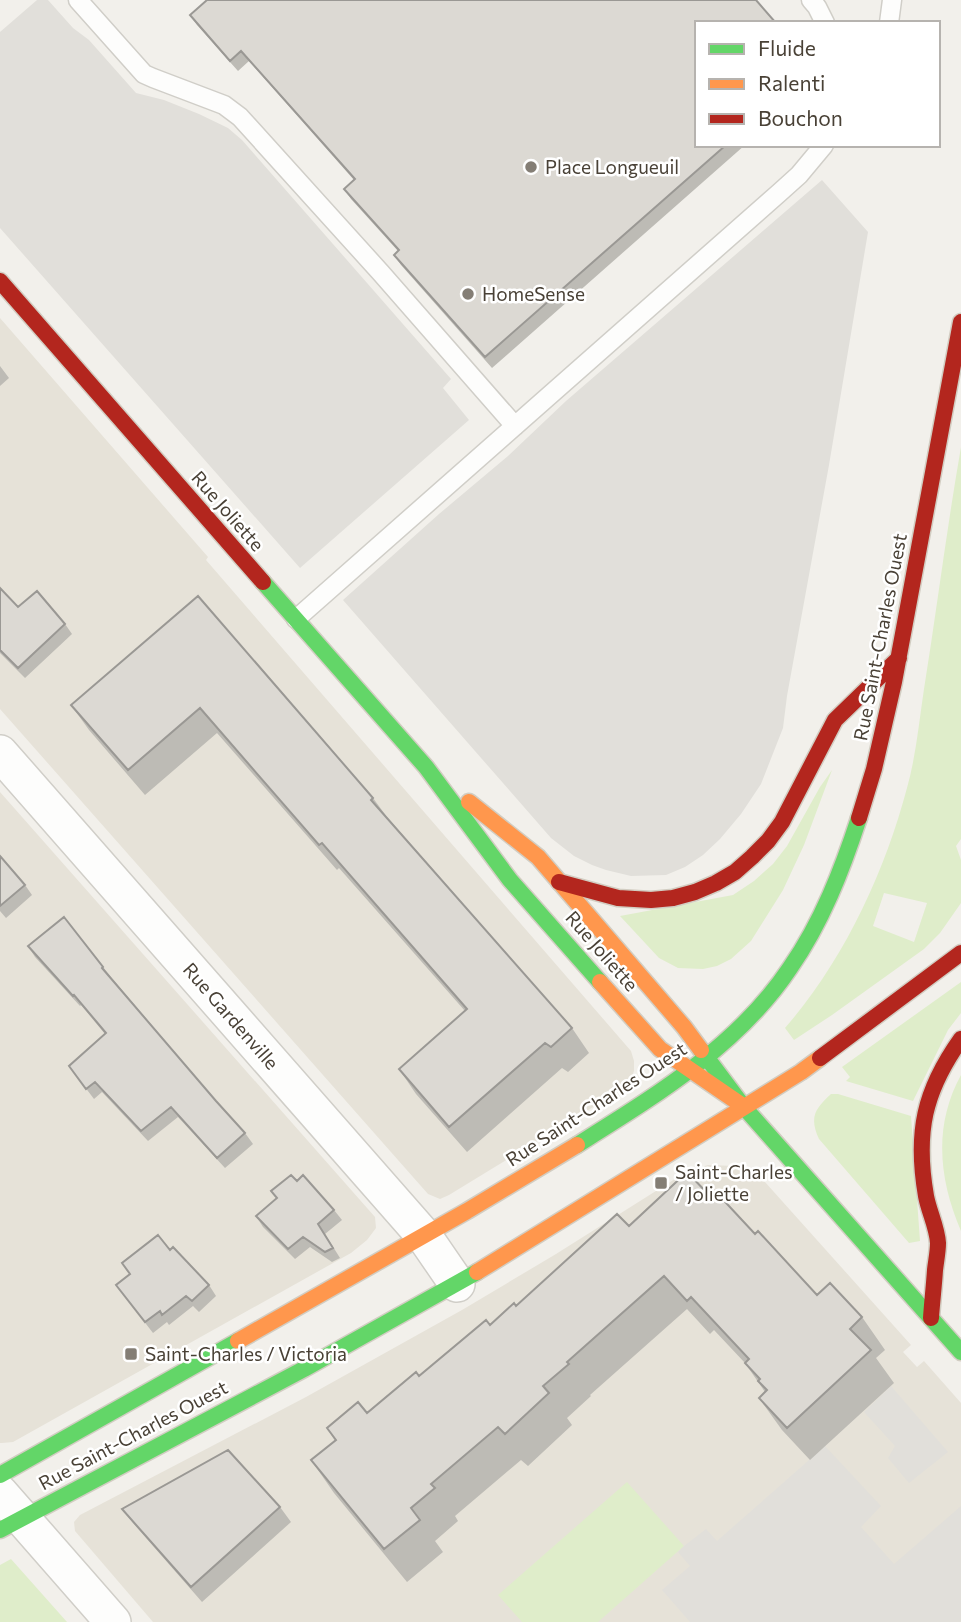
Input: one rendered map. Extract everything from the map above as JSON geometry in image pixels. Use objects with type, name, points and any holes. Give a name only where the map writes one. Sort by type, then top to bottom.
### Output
[{"type":"street","name":"Rue Joliette","points":[[0,281],[426,767],[510,880],[660,1049],[743,1106]]},
{"type":"street","name":"Rue Saint-Charles Ouest","points":[[0,1475],[424,1236],[641,1105],[690,1070],[743,1026],[779,986],[828,900],[862,807],[878,753],[899,658],[961,322]]},
{"type":"street","points":[[559,882],[628,899],[660,900],[706,888],[738,870],[763,848],[782,822],[835,720],[899,658]]},
{"type":"street","name":"Rue Gardenville","points":[[0,753],[424,1236],[457,1284]]},
{"type":"street","name":"Rue Joliette","points":[[426,767],[538,858],[684,1027],[743,1106],[961,1352]]},
{"type":"street","name":"Rue Saint-Charles Ouest","points":[[7,1514],[304,1368],[457,1284],[801,1072],[961,953]]},
{"type":"street","points":[[931,1318],[938,1242],[927,1203],[920,1156],[921,1138],[925,1112],[937,1079],[961,1039]]},
{"type":"street","points":[[7,1514],[113,1622]]},
{"type":"lane","points":[[78,0],[144,74],[224,105],[240,117],[514,426]]},
{"type":"lane","points":[[811,0],[824,21]]},
{"type":"lane","points":[[296,619],[799,175],[822,147]]},
{"type":"shaded area","points":[[37,0],[48,0],[73,28],[89,40],[136,93],[164,100],[199,114],[228,128],[242,140],[451,379],[443,388],[469,420],[300,568],[0,228],[0,32]]},
{"type":"shaded area","points":[[822,180],[868,232],[783,728],[761,784],[741,814],[703,855],[666,875],[631,876],[606,870],[574,856],[551,838],[343,600],[508,456],[566,401]]},
{"type":"shaded area","points":[[0,318],[631,1051],[634,1071],[626,1087],[449,1195],[440,1199],[428,1194],[0,709]]},
{"type":"shaded area","points":[[0,792],[375,1217],[376,1228],[367,1240],[351,1253],[13,1442],[2,1443],[0,1443]]},
{"type":"shaded area","points":[[708,1165],[735,1166],[756,1174],[765,1182],[911,1345],[903,1352],[917,1367],[924,1361],[961,1403],[961,1622],[153,1622],[75,1531],[74,1522],[80,1515],[306,1397],[462,1310],[686,1172]]},
{"type":"shaded area","points":[[891,1386],[948,1452],[909,1483],[888,1458],[895,1446],[864,1412]]},
{"type":"shaded area","points":[[825,1446],[881,1506],[861,1527],[894,1564],[961,1506],[961,1621],[690,1622],[662,1590],[690,1566],[678,1552],[706,1529],[717,1541]]},
{"type":"green space","points":[[961,447],[961,839],[956,846],[961,860],[961,903],[940,933],[924,949],[794,1040],[785,1028],[826,974],[860,915],[898,820],[913,764]],"holes":[[[884,893],[927,903],[914,942],[873,926]]]},
{"type":"green space","points":[[832,770],[804,845],[783,890],[751,941],[731,959],[703,969],[678,968],[659,958],[620,916],[733,895],[754,881],[773,864],[787,846]]},
{"type":"green space","points":[[961,982],[961,1013],[948,1030],[913,1101],[846,1081],[850,1077],[842,1067]]},
{"type":"green space","points":[[961,1075],[961,1231],[948,1192],[942,1153],[946,1114]]},
{"type":"green space","points":[[831,1094],[911,1116],[920,1241],[909,1243],[819,1139],[814,1125],[815,1114]]},
{"type":"green space","points":[[627,1482],[684,1546],[598,1622],[522,1622],[498,1595]]},
{"type":"green space","points":[[11,1559],[67,1622],[0,1622],[0,1565]]},
{"type":"building","name":"Place Longueuil","points":[[207,0],[756,0],[774,21],[695,21],[695,147],[724,147],[485,357],[394,255],[399,250],[344,189],[355,179],[241,51],[230,61],[190,15]]},
{"type":"building","points":[[0,588],[18,607],[37,591],[65,624],[18,668],[0,650]]},
{"type":"building","points":[[198,596],[373,798],[371,800],[572,1028],[551,1047],[545,1043],[449,1127],[399,1069],[467,1009],[322,843],[319,845],[200,708],[128,770],[71,705]]},
{"type":"building","points":[[0,856],[25,885],[0,906]]},
{"type":"building","points":[[64,917],[102,968],[245,1133],[217,1158],[171,1107],[141,1131],[95,1082],[86,1089],[69,1066],[106,1033],[28,946]]},
{"type":"building","points":[[687,1172],[710,1196],[715,1191],[755,1234],[758,1231],[817,1295],[830,1283],[862,1317],[850,1329],[871,1350],[787,1428],[759,1398],[767,1390],[745,1363],[749,1359],[691,1297],[687,1301],[664,1276],[567,1362],[569,1364],[543,1386],[549,1393],[505,1434],[498,1427],[431,1484],[435,1488],[411,1508],[420,1520],[384,1549],[311,1460],[336,1440],[327,1428],[358,1402],[367,1413],[416,1372],[419,1376],[486,1320],[490,1325],[514,1303],[516,1306],[617,1214],[629,1226]]},
{"type":"building","points":[[291,1175],[297,1181],[303,1175],[334,1210],[318,1224],[333,1248],[325,1252],[303,1237],[288,1249],[256,1216],[277,1198],[271,1191]]},
{"type":"building","points":[[158,1235],[170,1250],[173,1247],[209,1285],[192,1301],[186,1296],[162,1315],[160,1311],[145,1322],[116,1285],[130,1274],[122,1263]]},
{"type":"building","points":[[228,1450],[280,1507],[191,1587],[122,1509]]},
{"type":"traffic: fast","points":[[263,582],[426,767],[510,880],[600,982]]},
{"type":"traffic: fast","points":[[577,1145],[636,1108],[693,1067],[746,1022],[769,996],[790,968],[821,914],[859,818]]},
{"type":"traffic: fast","points":[[701,1050],[743,1106],[961,1352]]},
{"type":"traffic: fast","points":[[0,1530],[304,1369],[477,1272]]},
{"type":"traffic: fast","points":[[0,1475],[238,1341]]},
{"type":"traffic: slow","points":[[469,802],[538,857],[701,1050]]},
{"type":"traffic: slow","points":[[600,982],[660,1049],[743,1106]]},
{"type":"traffic: slow","points":[[477,1272],[820,1058]]},
{"type":"traffic: slow","points":[[238,1341],[577,1145]]},
{"type":"traffic: jam","points":[[0,281],[263,582]]},
{"type":"traffic: jam","points":[[859,818],[874,769],[894,682],[961,322]]},
{"type":"traffic: jam","points":[[559,882],[618,898],[651,900],[695,892],[735,872],[768,841],[782,822],[835,720],[899,658]]},
{"type":"traffic: jam","points":[[820,1058],[961,953]]},
{"type":"traffic: jam","points":[[931,1318],[938,1243],[926,1196],[922,1132],[938,1077],[961,1039]]},
{"type":"place","name":"Place Longueuil","points":[[531,167]]},
{"type":"place","name":"HomeSense","points":[[468,294]]},
{"type":"place","name":"Saint-Charles / Joliette","points":[[661,1183]]},
{"type":"place","name":"Saint-Charles / Victoria","points":[[131,1354]]}]
